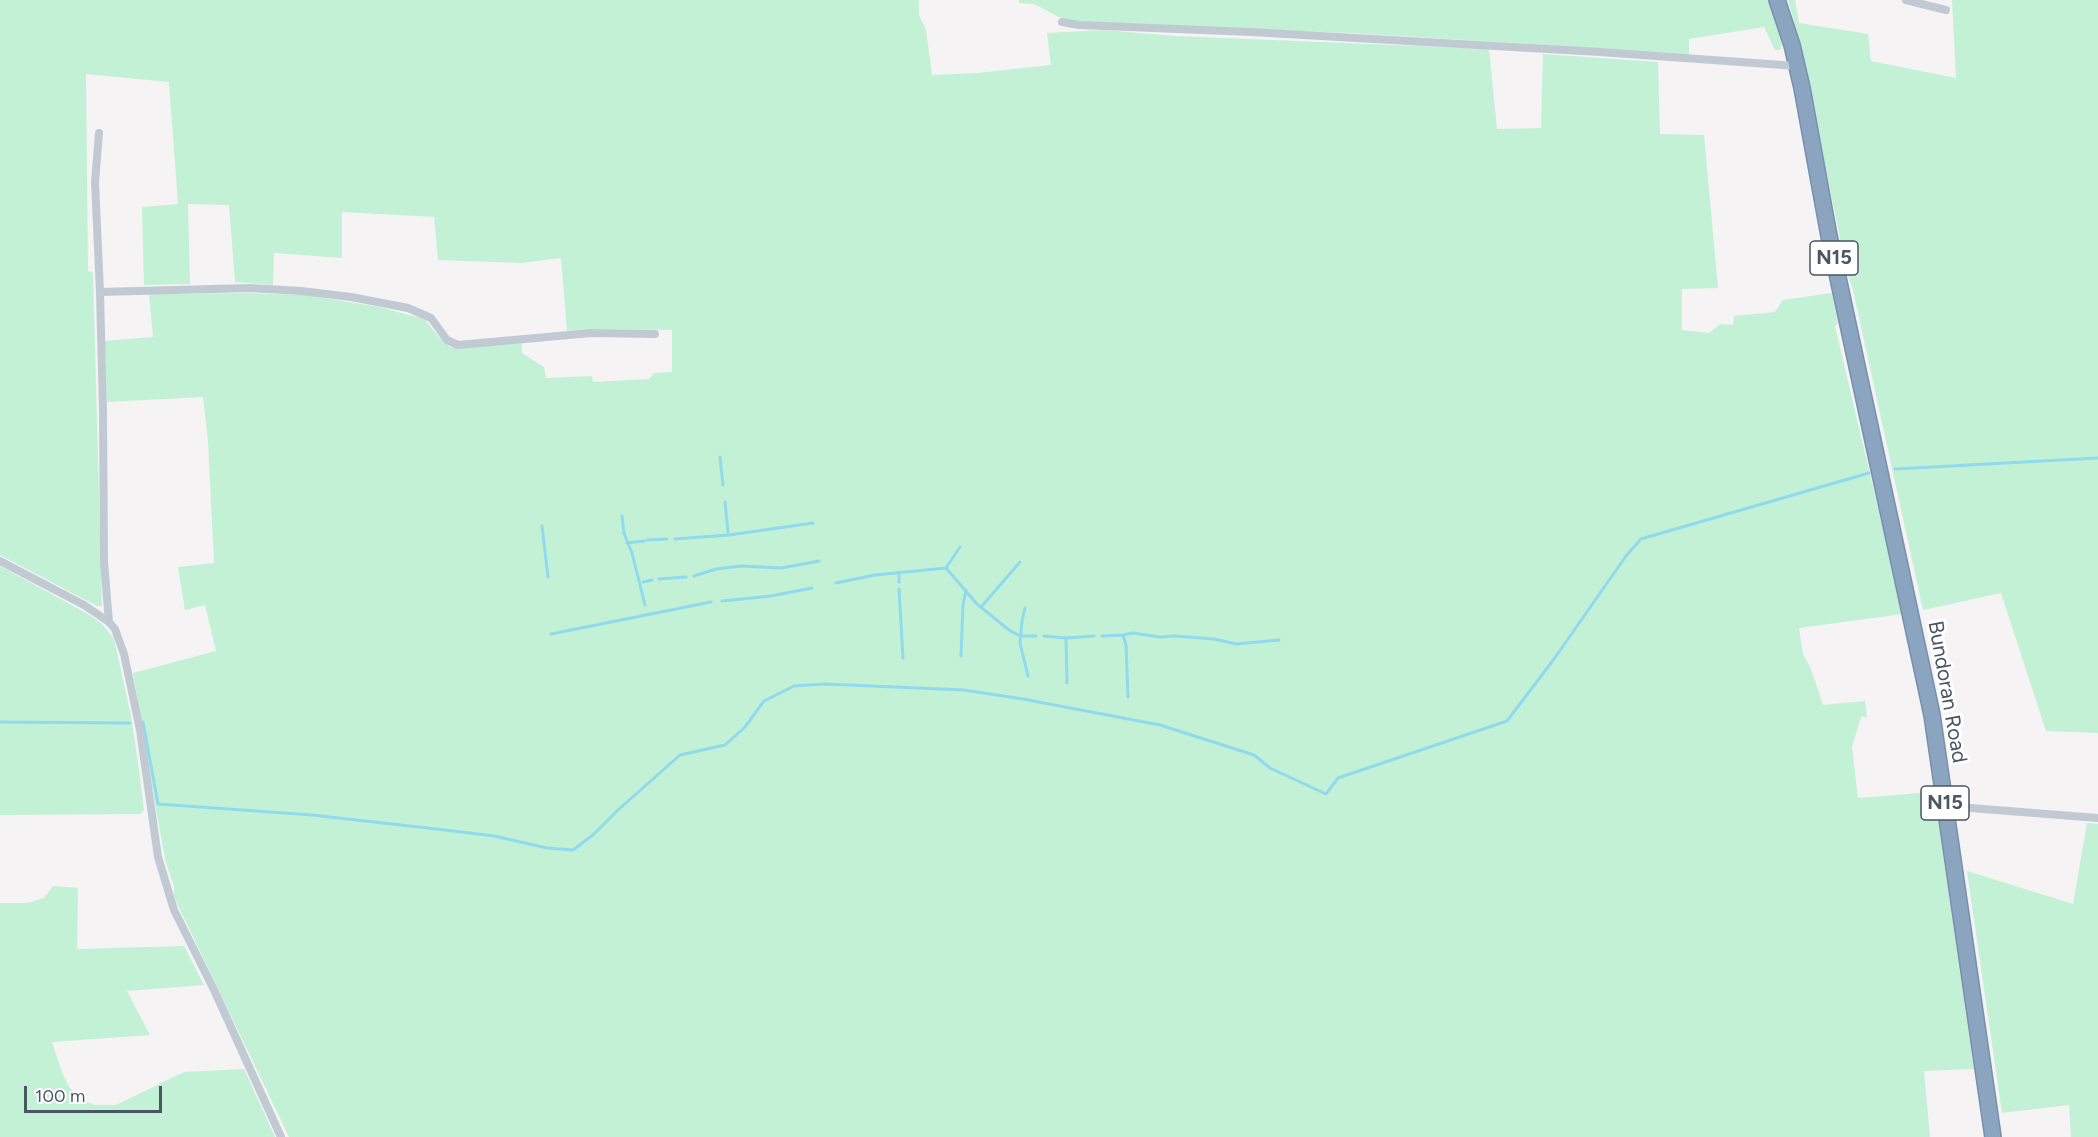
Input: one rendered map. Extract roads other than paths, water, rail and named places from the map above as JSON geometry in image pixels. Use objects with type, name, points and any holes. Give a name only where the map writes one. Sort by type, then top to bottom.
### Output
[{"type":"highway","name":"N15","points":[[1777,0],[1797,66]]},
{"type":"highway","name":"Bundoran Road","points":[[1797,66],[1833,252],[1923,670],[1993,1137]]},
{"type":"street","points":[[1906,0],[1946,10]]},
{"type":"street","points":[[1062,22],[1079,25],[1251,32],[1600,52],[1797,66]]},
{"type":"street","points":[[99,132],[95,182],[103,410],[104,562],[109,622]]},
{"type":"street","points":[[100,292],[250,288],[351,297],[408,308],[431,318],[447,340],[458,345],[591,333],[655,334]]},
{"type":"street","points":[[0,561],[84,605],[109,622],[115,629],[124,654],[140,730],[158,856],[174,910],[282,1137]]},
{"type":"street","points":[[1945,806],[2098,818]]},
{"type":"waterway","points":[[720,457],[723,485]]},
{"type":"waterway","points":[[1895,469],[2098,458]]},
{"type":"waterway","points":[[143,722],[158,804],[312,815],[494,836],[547,848],[573,850],[594,834],[680,755],[725,745],[745,727],[764,701],[794,686],[825,684],[964,690],[1160,725],[1254,755],[1270,768],[1326,794],[1338,778],[1507,721],[1554,659],[1626,556],[1641,539],[1869,473]]},
{"type":"waterway","points":[[725,502],[728,532]]},
{"type":"waterway","points":[[622,516],[624,533],[632,553],[645,605]]},
{"type":"waterway","points":[[675,539],[729,535],[813,523]]},
{"type":"waterway","points":[[542,526],[548,577]]},
{"type":"waterway","points":[[647,540],[667,539]]},
{"type":"waterway","points":[[627,543],[644,541]]},
{"type":"waterway","points":[[836,583],[875,575],[946,568],[960,547]]},
{"type":"waterway","points":[[694,576],[716,569],[741,566],[781,568],[819,561]]},
{"type":"waterway","points":[[981,607],[1020,562]]},
{"type":"waterway","points":[[946,568],[977,604],[1009,630],[1020,636],[1036,636]]},
{"type":"waterway","points":[[899,572],[899,582]]},
{"type":"waterway","points":[[659,579],[686,577]]},
{"type":"waterway","points":[[643,582],[652,580]]},
{"type":"waterway","points":[[722,601],[771,596],[812,588]]},
{"type":"waterway","points":[[899,589],[903,658]]},
{"type":"waterway","points":[[961,656],[963,605],[966,590]]},
{"type":"waterway","points":[[551,634],[711,602]]},
{"type":"waterway","points":[[1025,608],[1020,643],[1028,676]]},
{"type":"waterway","points":[[1123,635],[1133,633],[1160,637],[1214,639],[1236,644],[1279,640]]},
{"type":"waterway","points":[[1102,636],[1123,635],[1126,645],[1128,697]]},
{"type":"waterway","points":[[1044,636],[1066,638],[1094,636]]},
{"type":"waterway","points":[[1066,638],[1067,683]]},
{"type":"waterway","points":[[0,722],[130,723]]}]
